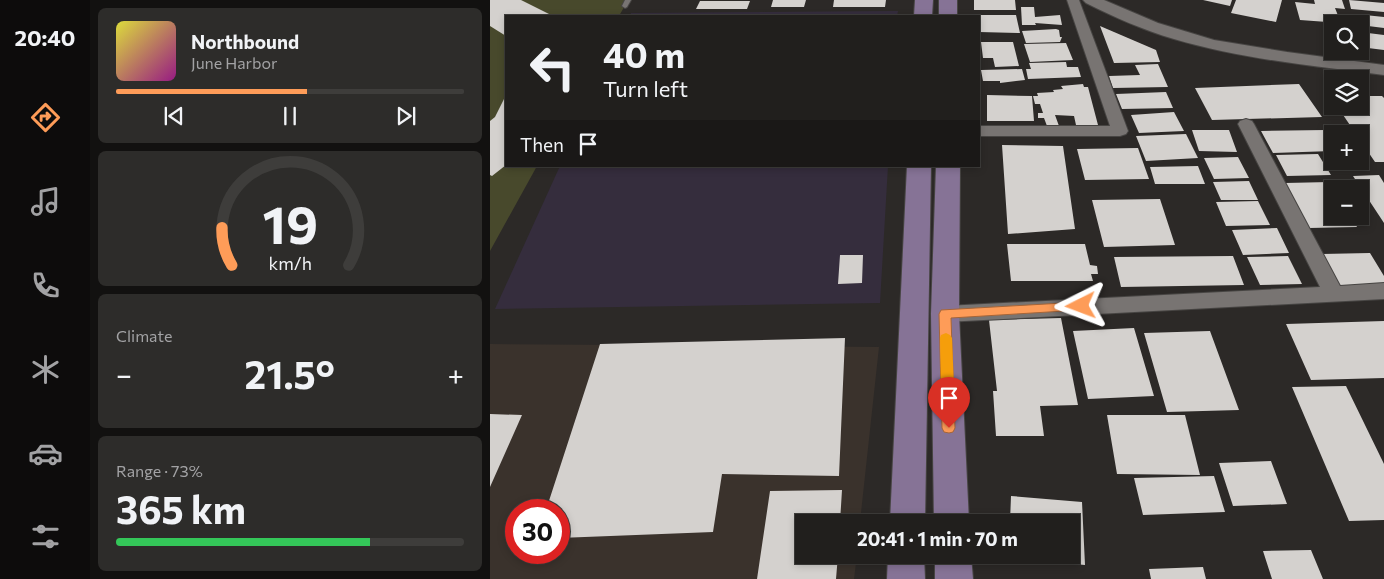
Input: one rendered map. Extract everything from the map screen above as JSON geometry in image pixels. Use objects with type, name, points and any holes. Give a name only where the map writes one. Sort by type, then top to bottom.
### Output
[{"type":"main road","points":[[924,0],[924,15]]},
{"type":"main road","points":[[948,0],[948,15]]},
{"type":"main road","points":[[907,514],[919,167]]},
{"type":"main road","points":[[948,167],[945,314],[952,514]]},
{"type":"main road","points":[[906,564],[906,579]]},
{"type":"main road","points":[[953,564],[954,579]]},
{"type":"street","points":[[980,131],[1120,131],[1073,0]]},
{"type":"street","points":[[1091,0],[1130,18],[1190,39],[1289,57],[1384,70]]},
{"type":"street","points":[[1137,4],[1153,10]]},
{"type":"street","points":[[1242,34],[1324,48]]},
{"type":"street","points":[[1369,53],[1384,55]]},
{"type":"street","points":[[1246,124],[1333,292]]},
{"type":"street","points":[[945,314],[1333,292],[1384,291]]},
{"type":"shaded area","points":[[898,11],[897,15],[630,15],[631,13]]},
{"type":"shaded area","points":[[560,167],[888,167],[880,303],[495,309]]},
{"type":"shaded area","points":[[490,344],[879,347],[861,514],[795,514],[795,564],[856,564],[854,579],[490,579]]},
{"type":"green space","points":[[490,0],[628,0],[620,15],[505,15],[505,167],[536,167],[490,251]]},
{"type":"building","points":[[490,0],[521,0],[551,15],[505,15],[505,35],[490,26]]},
{"type":"building","points":[[773,0],[806,0],[804,7],[771,7]]},
{"type":"building","points":[[834,0],[886,0],[885,7],[833,7]]},
{"type":"building","points":[[974,0],[1015,0],[1016,10],[974,10]]},
{"type":"building","points":[[1203,0],[1232,0],[1230,6]]},
{"type":"building","points":[[1236,0],[1282,0],[1276,22],[1231,13]]},
{"type":"building","points":[[1314,0],[1342,0],[1345,9],[1335,8],[1338,15],[1324,15],[1324,22],[1300,20],[1295,2],[1315,4]]},
{"type":"building","points":[[1349,0],[1384,3],[1384,12],[1351,9]]},
{"type":"building","points":[[700,1],[750,1],[747,9],[696,9]]},
{"type":"building","points":[[1021,7],[1034,7],[1035,17],[1060,15],[1062,25],[1035,23],[1036,25],[1022,25]]},
{"type":"building","points":[[980,15],[1016,15],[1020,33],[980,32]]},
{"type":"building","points":[[1369,15],[1384,17],[1384,28],[1369,26]]},
{"type":"building","points":[[1100,26],[1156,50],[1160,62],[1114,63]]},
{"type":"building","points":[[1059,30],[1060,37],[1062,37],[1060,42],[1026,43],[1022,31]]},
{"type":"building","points":[[1369,33],[1384,35],[1384,50],[1369,48]]},
{"type":"building","points":[[981,42],[1013,42],[1019,66],[995,67],[993,58],[983,58]]},
{"type":"building","points":[[1066,43],[1073,60],[1030,62],[1024,44]]},
{"type":"building","points":[[1066,62],[1067,67],[1078,67],[1081,77],[1028,79],[1026,69],[1031,69],[1029,63]]},
{"type":"building","points":[[1158,64],[1168,87],[1113,88],[1109,76],[1140,75],[1135,65]]},
{"type":"building","points":[[1022,69],[1025,80],[1000,83],[1000,81],[983,81],[981,70]]},
{"type":"building","points":[[1083,84],[1084,87],[1088,87],[1098,125],[1076,125],[1074,116],[1055,115],[1059,126],[1047,126],[1044,118],[1038,118],[1038,113],[1043,113],[1040,104],[1035,104],[1033,96],[1038,96],[1037,93],[1054,92],[1053,90],[1063,89],[1061,86]]},
{"type":"building","points":[[1299,84],[1322,117],[1212,120],[1195,88]]},
{"type":"building","points":[[1166,92],[1173,108],[1122,109],[1116,94]]},
{"type":"building","points":[[987,95],[1032,96],[1034,121],[987,121]]},
{"type":"building","points":[[1369,96],[1382,96],[1384,98],[1384,162],[1375,162],[1369,153],[1369,125],[1350,125],[1343,115],[1369,115]]},
{"type":"building","points":[[505,97],[505,166],[492,176],[490,175],[490,121],[495,117]]},
{"type":"building","points":[[1174,112],[1184,131],[1139,133],[1131,115]]},
{"type":"building","points":[[1192,130],[1229,130],[1237,152],[1199,151]]},
{"type":"building","points":[[1324,130],[1324,151],[1273,153],[1261,131]]},
{"type":"building","points":[[1186,134],[1198,158],[1146,161],[1136,136]]},
{"type":"building","points":[[1002,145],[1063,146],[1075,229],[1008,234]]},
{"type":"building","points":[[1138,148],[1149,179],[1085,180],[1077,149]]},
{"type":"building","points":[[1318,154],[1324,164],[1324,170],[1328,170],[1331,175],[1287,176],[1276,155]]},
{"type":"building","points":[[1238,157],[1249,178],[1214,179],[1204,158]]},
{"type":"building","points":[[1198,166],[1205,184],[1155,184],[1150,167]]},
{"type":"building","points":[[1379,175],[1384,183],[1384,223],[1369,200],[1369,180],[1356,180],[1353,176]]},
{"type":"building","points":[[1249,181],[1258,200],[1221,200],[1213,182]]},
{"type":"building","points":[[1324,182],[1324,225],[1356,225],[1357,227],[1309,228],[1285,183]]},
{"type":"building","points":[[1160,199],[1175,245],[1104,247],[1092,200]]},
{"type":"building","points":[[1258,201],[1270,225],[1226,226],[1216,202]]},
{"type":"building","points":[[1277,228],[1289,253],[1243,255],[1232,230]]},
{"type":"building","points":[[1007,244],[1085,244],[1090,265],[1097,266],[1098,274],[1091,274],[1093,281],[1011,281]]},
{"type":"building","points":[[1370,253],[1384,276],[1384,289],[1342,290],[1322,254]]},
{"type":"building","points":[[840,255],[863,255],[862,283],[838,284]]},
{"type":"building","points":[[1233,256],[1244,285],[1121,287],[1114,257]]},
{"type":"building","points":[[1288,256],[1302,284],[1260,285],[1247,257]]},
{"type":"building","points":[[1061,318],[1078,405],[1040,406],[1044,436],[996,436],[993,391],[997,391],[989,320]]},
{"type":"building","points":[[1384,321],[1384,378],[1311,380],[1286,324]]},
{"type":"building","points":[[1134,328],[1154,396],[1088,399],[1073,331]]},
{"type":"building","points":[[1210,331],[1239,410],[1167,412],[1144,333]]},
{"type":"building","points":[[845,338],[839,476],[722,474],[713,532],[570,538],[570,499],[550,499],[600,344]]},
{"type":"building","points":[[1346,386],[1384,464],[1384,520],[1349,521],[1292,387]]},
{"type":"building","points":[[490,414],[522,415],[490,487]]},
{"type":"building","points":[[1107,415],[1185,415],[1200,475],[1117,474]]},
{"type":"building","points":[[1271,461],[1287,504],[1233,506],[1219,463]]},
{"type":"building","points":[[1214,476],[1225,512],[1143,515],[1134,478]]},
{"type":"building","points":[[842,490],[840,514],[795,514],[795,564],[837,564],[836,579],[757,579],[770,491]]},
{"type":"building","points":[[1011,496],[1082,502],[1085,565],[1074,564],[1080,564],[1080,514],[1010,514]]},
{"type":"building","points":[[1311,550],[1323,579],[1272,579],[1263,551]]},
{"type":"building","points":[[1203,567],[1206,579],[1151,579],[1149,569]]},
{"type":"slow traffic","points":[[946,338],[947,388]]},
{"type":"route","points":[[949,428],[945,314],[1081,306]]}]
